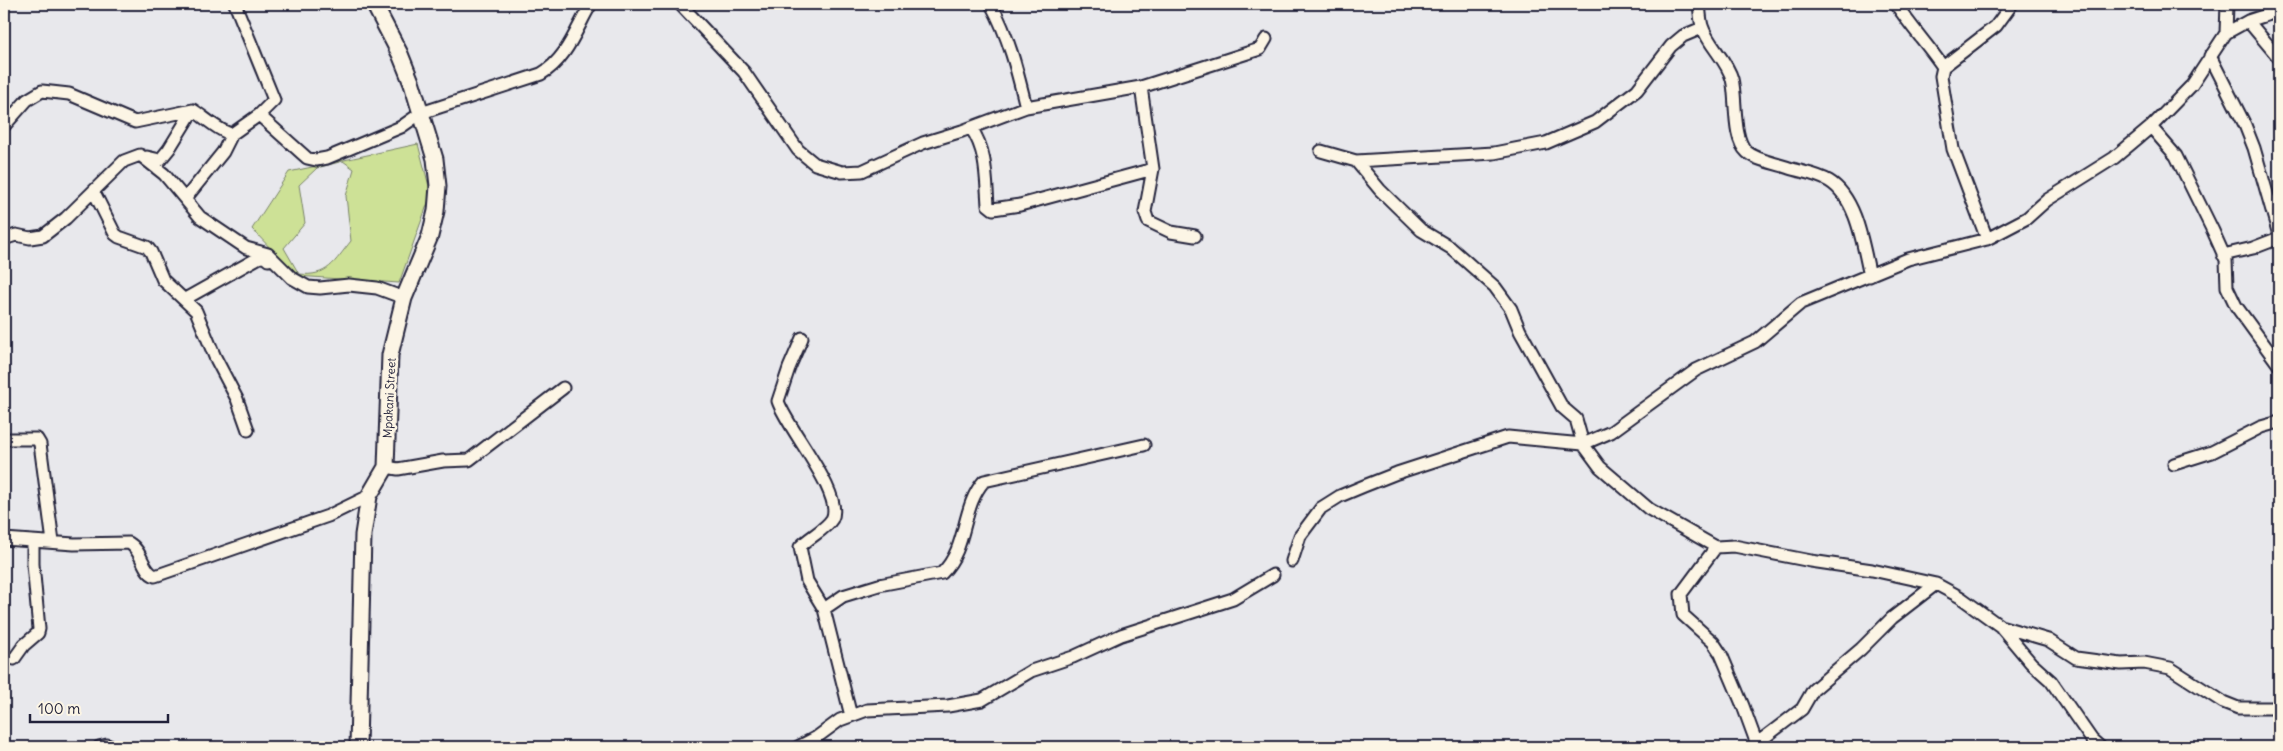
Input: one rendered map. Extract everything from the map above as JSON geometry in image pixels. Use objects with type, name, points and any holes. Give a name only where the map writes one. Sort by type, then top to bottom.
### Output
[{"type":"street","points":[[185,199],[223,152],[232,134],[258,115],[274,100],[235,4]]},
{"type":"street","name":"Mpakani Street","points":[[358,747],[363,535],[369,496],[386,466],[390,355],[404,298],[427,243],[436,211],[438,186],[435,159],[421,113],[400,54],[374,4]]},
{"type":"street","points":[[258,115],[307,158],[316,160],[327,158],[386,134],[412,121],[421,113],[530,79],[551,68],[563,56],[592,4]]},
{"type":"street","points":[[680,4],[744,72],[798,150],[815,164],[842,172],[862,171],[923,143],[971,128],[1026,107],[1141,87],[1260,49],[1266,39]]},
{"type":"street","points":[[991,4],[1004,27],[1015,59],[1026,107]]},
{"type":"street","points":[[1699,4],[1702,28],[1725,63],[1732,80],[1738,126],[1737,138],[1742,146],[1753,156],[1818,176],[1830,181],[1840,189],[1856,218],[1870,276]]},
{"type":"street","points":[[1896,4],[1909,24],[1928,44],[1943,67]]},
{"type":"street","points":[[1987,239],[1952,149],[1941,76],[1943,67],[1996,26],[2012,4]]},
{"type":"street","points":[[2226,33],[2227,4]]},
{"type":"street","points":[[1292,561],[1300,536],[1321,508],[1340,496],[1397,473],[1508,437],[1583,444],[1612,432],[1696,370],[1755,342],[1800,303],[1908,259],[1987,239],[2027,218],[2047,200],[2114,158],[2151,127],[2192,85],[2226,33],[2248,22],[2279,11]]},
{"type":"street","points":[[2248,22],[2279,58]]},
{"type":"street","points":[[1321,151],[1356,161],[1494,153],[1546,143],[1595,122],[1637,90],[1671,46],[1683,36],[1702,28]]},
{"type":"street","points":[[2210,56],[2245,125],[2254,148],[2279,236],[2253,248],[2223,255]]},
{"type":"street","points":[[1141,87],[1153,169],[1145,212],[1148,221],[1171,232],[1195,236]]},
{"type":"street","points":[[4,126],[27,100],[42,91],[69,94],[135,122],[193,110],[212,122],[224,133],[232,134]]},
{"type":"street","points":[[4,239],[16,235],[30,238],[43,236],[66,218],[124,161],[140,155],[160,160],[170,149],[193,110]]},
{"type":"street","points":[[2151,127],[2176,156],[2226,260],[2228,287],[2236,306],[2279,365]]},
{"type":"street","points":[[971,128],[980,140],[984,155],[988,205],[993,209],[1020,205],[1153,169]]},
{"type":"street","points":[[140,155],[164,174],[200,217],[246,248],[268,254],[292,278],[308,287],[320,288],[349,285],[376,288],[404,298]]},
{"type":"street","points":[[1356,161],[1380,190],[1421,230],[1451,248],[1495,287],[1511,309],[1520,330],[1562,407],[1576,419],[1583,444],[1600,467],[1649,509],[1716,547],[1734,546],[1810,561],[1872,570],[1936,584],[1960,597],[2000,626],[2031,663],[2051,681],[2092,740],[2100,747]]},
{"type":"street","points":[[94,192],[116,234],[119,237],[147,247],[152,252],[163,280],[185,298],[202,322],[215,357],[237,399],[248,430]]},
{"type":"street","points":[[185,298],[264,256],[290,282],[311,291]]},
{"type":"street","points":[[802,338],[778,401],[788,425],[804,446],[822,476],[834,509],[833,517],[828,523],[800,547],[806,581],[824,609],[851,716]]},
{"type":"street","points":[[386,466],[398,469],[443,461],[469,460],[563,388]]},
{"type":"street","points":[[2174,464],[2212,452],[2261,427],[2279,422]]},
{"type":"street","points":[[4,439],[37,440],[40,444],[53,542]]},
{"type":"street","points":[[824,609],[843,596],[879,585],[942,573],[948,568],[959,548],[974,492],[984,481],[1144,445]]},
{"type":"street","points":[[4,539],[33,542],[129,543],[136,547],[148,572],[155,576],[310,523],[369,496]]},
{"type":"street","points":[[14,659],[24,645],[38,633],[39,629],[33,564],[33,542]]},
{"type":"street","points":[[1716,547],[1681,594],[1683,614],[1713,642],[1721,654],[1744,706],[1757,746],[1802,709],[1814,690],[1861,649],[1892,618],[1936,584]]},
{"type":"street","points":[[798,747],[817,737],[840,720],[867,710],[948,706],[982,700],[1031,671],[1073,657],[1121,635],[1233,599],[1272,575]]},
{"type":"street","points":[[2000,626],[2048,640],[2076,658],[2121,664],[2144,663],[2170,668],[2223,702],[2238,708],[2279,708]]},
{"type":"street","points":[[99,747],[107,745],[111,747]]},
{"type":"green space","points":[[418,144],[431,194],[399,283],[297,276],[252,229],[289,172]],"holes":[[[343,161],[354,169],[346,196],[351,241],[335,261],[324,270],[317,273],[299,274],[284,248],[305,223],[299,185],[317,168]]]}]
